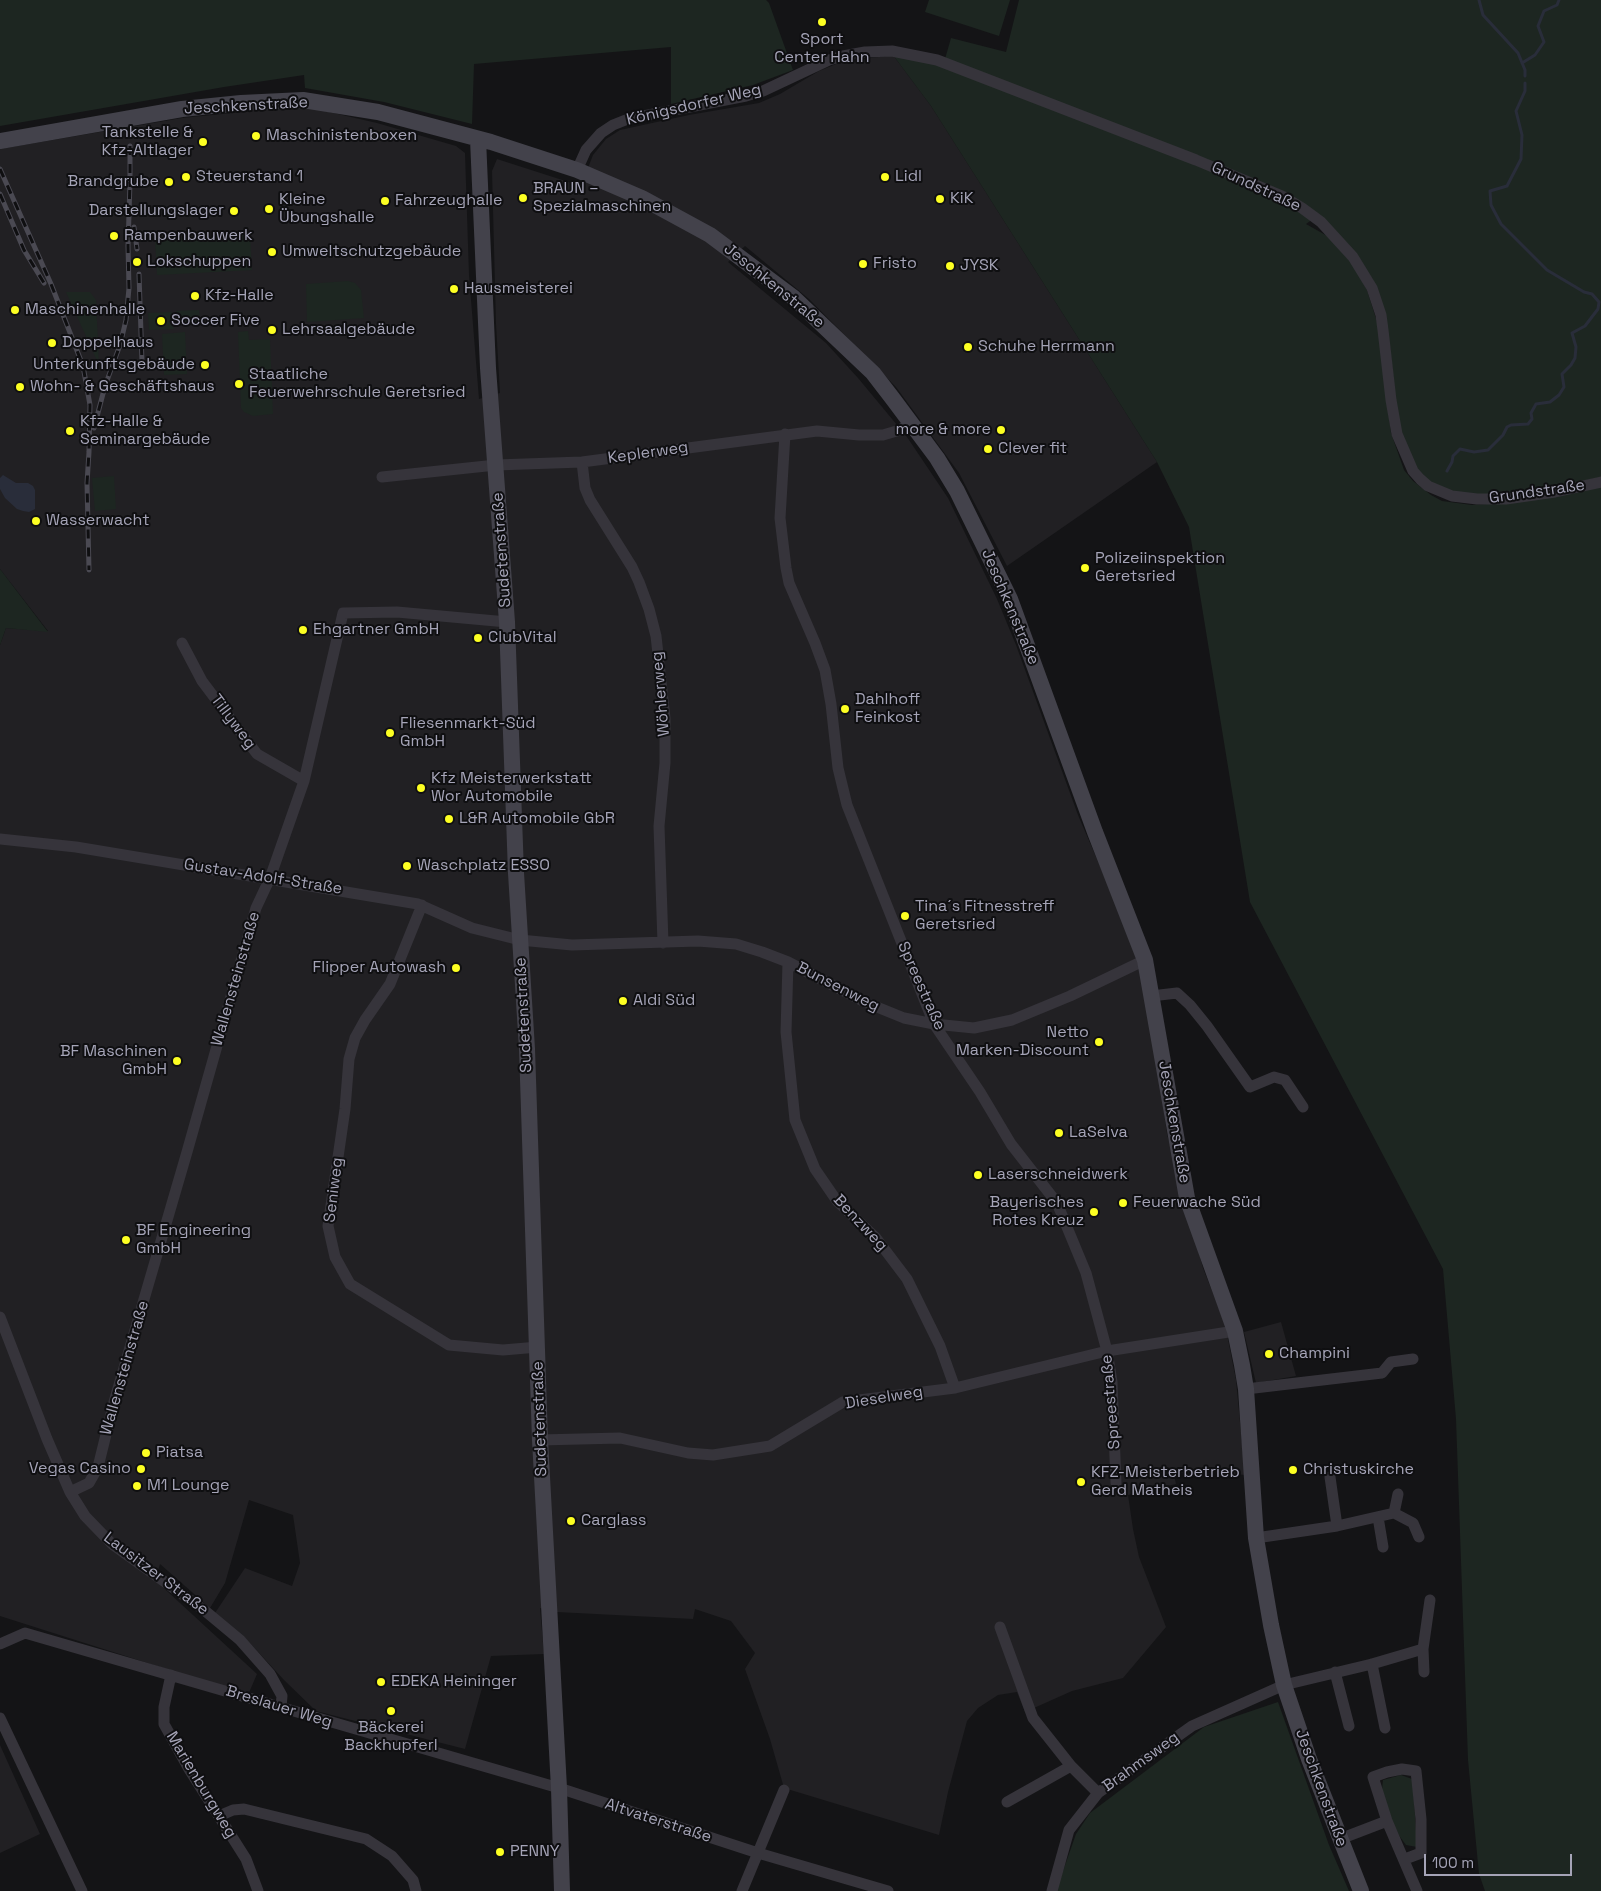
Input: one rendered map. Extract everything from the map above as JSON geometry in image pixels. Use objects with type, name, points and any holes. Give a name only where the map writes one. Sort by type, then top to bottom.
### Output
[{"type":"street","name":"Grundstraße","points":[[801,74],[829,60],[865,52],[892,51],[937,60],[1196,160],[1282,196],[1321,222],[1353,257],[1372,288],[1382,322],[1397,434],[1407,460],[1420,480],[1428,486],[1452,496],[1477,499],[1506,499],[1555,492],[1601,482]]},
{"type":"street","name":"Königsdorfer Weg","points":[[577,170],[586,150],[601,133],[613,124],[628,119],[746,96],[764,91],[801,74]]},
{"type":"street","name":"Jeschkenstraße","points":[[0,140],[182,109],[241,103],[303,100],[378,112],[478,139],[577,170],[658,207],[710,235],[794,298],[873,373],[937,458],[957,491],[1010,599],[1144,960],[1187,1198],[1235,1331],[1246,1389],[1256,1538],[1271,1625],[1284,1685],[1309,1759],[1361,1891]]},
{"type":"street","name":"Sudetenstraße","points":[[478,139],[488,368],[507,622],[516,873],[527,1049],[540,1440],[559,1788],[562,1891]]},
{"type":"street","name":"Keplerweg","points":[[382,477],[496,465],[582,462],[816,431],[859,436],[883,434],[900,430],[911,423]]},
{"type":"street","name":"Spreestraße","points":[[785,434],[780,518],[789,583],[825,670],[838,768],[847,805],[934,1024],[980,1092],[1011,1144],[1057,1203],[1086,1273],[1107,1350],[1112,1382],[1116,1483]]},
{"type":"street","name":"Wöhlerweg","points":[[582,462],[585,488],[590,500],[639,582],[656,636],[665,718],[665,763],[659,826],[663,943]]},
{"type":"street","name":"Wallensteinstraße","points":[[70,1492],[89,1483],[98,1467],[114,1402],[254,917],[270,878],[304,781],[343,612],[397,612],[507,622]]},
{"type":"street","name":"Tillyweg","points":[[182,643],[202,681],[257,754],[304,781]]},
{"type":"street","name":"Gustav-Adolf-Straße","points":[[0,839],[76,847],[418,904],[472,928],[520,940]]},
{"type":"street","name":"Seniweg","points":[[422,906],[390,984],[365,1020],[349,1059],[345,1109],[328,1226],[335,1257],[350,1284],[449,1344],[503,1350],[538,1348]]},
{"type":"street","name":"Bunsenweg","points":[[520,940],[572,945],[698,941],[727,943],[762,952],[788,962],[867,1003],[904,1018],[934,1024],[974,1028],[1012,1020],[1070,996],[1144,960]]},
{"type":"street","name":"Benzweg","points":[[788,962],[786,1032],[795,1120],[815,1168],[837,1201],[876,1238],[907,1279],[940,1346],[955,1388]]},
{"type":"street","points":[[1151,996],[1177,993],[1190,1005],[1207,1026],[1250,1087],[1274,1077],[1285,1080],[1303,1107]]},
{"type":"street","name":"Lausitzer Straße","points":[[0,1317],[47,1439],[70,1492],[85,1516],[112,1544],[173,1587],[240,1640],[270,1674],[282,1696],[280,1707]]},
{"type":"street","name":"Dieselweg","points":[[540,1440],[620,1438],[688,1453],[713,1455],[770,1446],[843,1402],[955,1388],[1107,1350],[1235,1331]]},
{"type":"street","points":[[1246,1389],[1382,1373],[1391,1362],[1413,1359]]},
{"type":"street","points":[[1330,1477],[1337,1526]]},
{"type":"street","points":[[1394,1513],[1398,1494]]},
{"type":"street","points":[[1256,1538],[1337,1526],[1394,1513],[1413,1523],[1419,1537]]},
{"type":"street","points":[[1378,1517],[1383,1547]]},
{"type":"street","points":[[1424,1672],[1423,1649],[1430,1600]]},
{"type":"street","points":[[1000,1627],[1033,1718],[1071,1766],[1098,1793]]},
{"type":"street","name":"Breslauer Weg","points":[[0,1644],[25,1633],[138,1664],[171,1676],[559,1788]]},
{"type":"street","points":[[1284,1685],[1372,1664],[1423,1649]]},
{"type":"street","points":[[1372,1664],[1385,1728]]},
{"type":"street","points":[[1335,1672],[1349,1726]]},
{"type":"street","name":"Marienburgweg","points":[[171,1676],[164,1707],[164,1724],[189,1769],[246,1859],[258,1891]]},
{"type":"street","name":"Brahmsweg","points":[[1052,1891],[1069,1830],[1098,1793],[1192,1726],[1284,1685]]},
{"type":"street","points":[[0,1718],[82,1891]]},
{"type":"street","points":[[1007,1802],[1071,1766]]},
{"type":"street","points":[[1404,1859],[1421,1853],[1421,1819],[1416,1771],[1402,1769],[1373,1777],[1387,1821],[1417,1891]]},
{"type":"street","name":"Altvaterstraße","points":[[559,1788],[758,1853],[884,1890]]},
{"type":"street","points":[[742,1891],[784,1790]]},
{"type":"street","points":[[220,1816],[233,1810],[244,1809],[366,1839],[392,1856],[413,1880],[416,1891]]},
{"type":"street","points":[[1340,1840],[1387,1821]]},
{"type":"shaded area","points":[[0,0],[766,0],[769,3],[793,70],[753,85],[671,104],[671,47],[474,64],[472,124],[384,102],[305,88],[304,75],[0,126]]},
{"type":"shaded area","points":[[929,0],[1010,0],[999,36],[925,12]]},
{"type":"shaded area","points":[[1019,0],[1601,0],[1601,477],[1535,491],[1509,495],[1482,496],[1446,492],[1422,476],[1409,457],[1402,441],[1385,317],[1373,280],[1348,244],[1317,216],[1306,224],[1329,237],[1355,267],[1367,290],[1378,325],[1391,433],[1404,470],[1413,481],[1442,501],[1472,505],[1547,498],[1601,486],[1601,1891],[1485,1891],[1479,1874],[1468,1760],[1456,1419],[1443,1269],[1250,902],[1189,527],[1157,462],[931,106],[893,55],[943,66],[951,38],[1006,52]]},
{"type":"shaded area","points":[[893,55],[931,106],[1157,462],[1007,566],[959,473],[896,387],[809,299],[745,246],[728,262],[826,343],[907,437],[948,498],[997,599],[1016,645],[1078,815],[1143,966],[1167,1134],[1203,1268],[1225,1324],[1236,1380],[1245,1475],[1202,1471],[1179,1473],[1174,1475],[1176,1484],[1128,1495],[1139,1557],[1166,1627],[1123,1678],[1072,1691],[1025,1712],[1017,1692],[998,1695],[978,1708],[967,1721],[948,1792],[939,1835],[784,1788],[770,1739],[745,1669],[755,1653],[731,1621],[695,1609],[693,1619],[557,1612],[540,1608],[544,1654],[491,1656],[465,1749],[316,1711],[249,1642],[215,1613],[245,1568],[292,1586],[300,1563],[293,1515],[249,1500],[225,1583],[210,1608],[160,1564],[155,1580],[257,1674],[248,1695],[0,1616],[0,645],[6,628],[48,631],[0,569],[0,149],[182,118],[303,106],[377,123],[456,146],[465,153],[469,275],[479,399],[500,393],[496,324],[492,171],[497,159],[581,186],[593,155],[606,139],[620,130],[689,115],[759,103],[780,94],[819,71],[841,62]]},
{"type":"shaded area","points":[[250,234],[252,270],[157,275],[155,239]]},
{"type":"shaded area","points":[[348,281],[355,283],[361,290],[364,318],[307,322],[306,284]]},
{"type":"shaded area","points":[[66,292],[90,292],[96,300],[99,365]]},
{"type":"shaded area","points":[[199,310],[200,323],[177,324],[176,311]]},
{"type":"shaded area","name":"Soccer Five","points":[[172,312],[174,329],[149,330],[148,313]]},
{"type":"shaded area","points":[[248,331],[249,340],[270,339],[273,414],[253,416],[244,412],[241,408],[238,332]]},
{"type":"shaded area","points":[[185,332],[187,374],[164,375],[162,334]]},
{"type":"shaded area","points":[[114,476],[116,509],[95,511],[92,478]]},
{"type":"shaded area","points":[[0,569],[48,632],[6,628],[0,645]]},
{"type":"shaded area","name":"Champini","points":[[1281,1322],[1296,1376],[1256,1383],[1244,1332]]},
{"type":"shaded area","points":[[1278,1702],[1329,1845],[1349,1891],[1056,1891],[1076,1834],[1090,1813],[1204,1727]]},
{"type":"shaded area","points":[[0,1745],[40,1834],[0,1853]]},
{"type":"shaded area","points":[[1401,1775],[1412,1779],[1413,1783],[1417,1847],[1406,1845],[1400,1837],[1393,1824],[1382,1790],[1383,1780]]},
{"type":"water","points":[[3,475],[16,483],[28,483],[33,486],[35,490],[35,509],[29,512],[17,509],[5,498],[0,489],[0,478]]},
{"type":"waterway","points":[[1479,0],[1483,15],[1518,53],[1525,70],[1525,76]]},
{"type":"waterway","points":[[1522,63],[1535,55],[1544,42],[1538,26],[1544,11],[1557,5],[1559,0]]},
{"type":"waterway","points":[[1447,471],[1453,456],[1460,449],[1474,452],[1488,450],[1503,435],[1507,427],[1528,424],[1532,419],[1531,413],[1536,404],[1550,402],[1559,395],[1564,387],[1562,374],[1575,358],[1576,347],[1572,333],[1585,326],[1598,309],[1599,302],[1592,294],[1584,292],[1547,270],[1501,224],[1491,205],[1490,191],[1507,186],[1521,159],[1522,135],[1516,111],[1525,91],[1525,83]]},
{"type":"railway","points":[[130,146],[130,187]]},
{"type":"railway","points":[[0,169],[51,284],[83,366],[90,405],[87,483],[89,570]]},
{"type":"railway","points":[[94,428],[126,320],[129,288],[130,182]]},
{"type":"railway","points":[[0,194],[24,250],[44,283]]},
{"type":"railway","points":[[134,227],[137,249]]},
{"type":"railway","points":[[139,274],[142,362]]},
{"type":"place","name":"Sport Center Hahn","points":[[822,22]]},
{"type":"place","name":"Maschinistenboxen","points":[[256,136]]},
{"type":"place","name":"Tankstelle & Kfz-Altlager","points":[[203,142]]},
{"type":"place","name":"Steuerstand 1","points":[[186,177]]},
{"type":"place","name":"Lidl","points":[[885,177]]},
{"type":"place","name":"Brandgrube","points":[[169,182]]},
{"type":"place","name":"BRAUN – Spezialmaschinen","points":[[523,198]]},
{"type":"place","name":"KiK","points":[[940,199]]},
{"type":"place","name":"Fahrzeughalle","points":[[385,201]]},
{"type":"place","name":"Kleine Übungshalle","points":[[269,209]]},
{"type":"place","name":"Darstellungslager","points":[[234,211]]},
{"type":"place","name":"Rampenbauwerk","points":[[114,236]]},
{"type":"place","name":"Umweltschutzgebäude","points":[[272,252]]},
{"type":"place","name":"Lokschuppen","points":[[137,262]]},
{"type":"place","name":"Fristo","points":[[863,264]]},
{"type":"place","name":"JYSK","points":[[950,266]]},
{"type":"place","name":"Hausmeisterei","points":[[454,289]]},
{"type":"place","name":"Kfz-Halle","points":[[195,296]]},
{"type":"place","name":"Maschinenhalle","points":[[15,310]]},
{"type":"place","name":"Soccer Five","points":[[161,321]]},
{"type":"place","name":"Lehrsaalgebäude","points":[[272,330]]},
{"type":"place","name":"Doppelhaus","points":[[52,343]]},
{"type":"place","name":"Schuhe Herrmann","points":[[968,347]]},
{"type":"place","name":"Unterkunftsgebäude","points":[[205,365]]},
{"type":"place","name":"Staatliche Feuerwehrschule Geretsried","points":[[239,384]]},
{"type":"place","name":"Wohn- & Geschäftshaus","points":[[20,387]]},
{"type":"place","name":"more & more","points":[[1001,430]]},
{"type":"place","name":"Kfz-Halle & Seminargebäude","points":[[70,431]]},
{"type":"place","name":"Clever fit","points":[[988,449]]},
{"type":"place","name":"Wasserwacht","points":[[36,521]]},
{"type":"place","name":"Polizeiinspektion Geretsried","points":[[1085,568]]},
{"type":"place","name":"Ehgartner GmbH","points":[[303,630]]},
{"type":"place","name":"ClubVital","points":[[478,638]]},
{"type":"place","name":"Dahlhoff Feinkost","points":[[845,709]]},
{"type":"place","name":"Fliesenmarkt-Süd GmbH","points":[[390,733]]},
{"type":"place","name":"Kfz Meisterwerkstatt Wor Automobile","points":[[421,788]]},
{"type":"place","name":"L&R Automobile GbR","points":[[449,819]]},
{"type":"place","name":"Waschplatz ESSO","points":[[407,866]]},
{"type":"place","name":"Tina´s Fitnesstreff Geretsried","points":[[905,916]]},
{"type":"place","name":"Flipper Autowash","points":[[456,968]]},
{"type":"place","name":"Aldi Süd","points":[[623,1001]]},
{"type":"place","name":"Netto Marken-Discount","points":[[1099,1042]]},
{"type":"place","name":"BF Maschinen GmbH","points":[[177,1061]]},
{"type":"place","name":"LaSelva","points":[[1059,1133]]},
{"type":"place","name":"Laserschneidwerk","points":[[978,1175]]},
{"type":"place","name":"Feuerwache Süd","points":[[1123,1203]]},
{"type":"place","name":"Bayerisches Rotes Kreuz","points":[[1094,1212]]},
{"type":"place","name":"BF Engineering GmbH","points":[[126,1240]]},
{"type":"place","name":"Champini","points":[[1269,1354]]},
{"type":"place","name":"Piatsa","points":[[146,1453]]},
{"type":"place","name":"Vegas Casino","points":[[141,1469]]},
{"type":"place","name":"Christuskirche","points":[[1293,1470]]},
{"type":"place","name":"KFZ-Meisterbetrieb Gerd Matheis","points":[[1081,1482]]},
{"type":"place","name":"M1 Lounge","points":[[137,1486]]},
{"type":"place","name":"Carglass","points":[[571,1521]]},
{"type":"place","name":"EDEKA Heininger","points":[[381,1682]]},
{"type":"place","name":"Bäckerei Backhupferl","points":[[391,1711]]},
{"type":"place","name":"PENNY","points":[[500,1852]]}]
